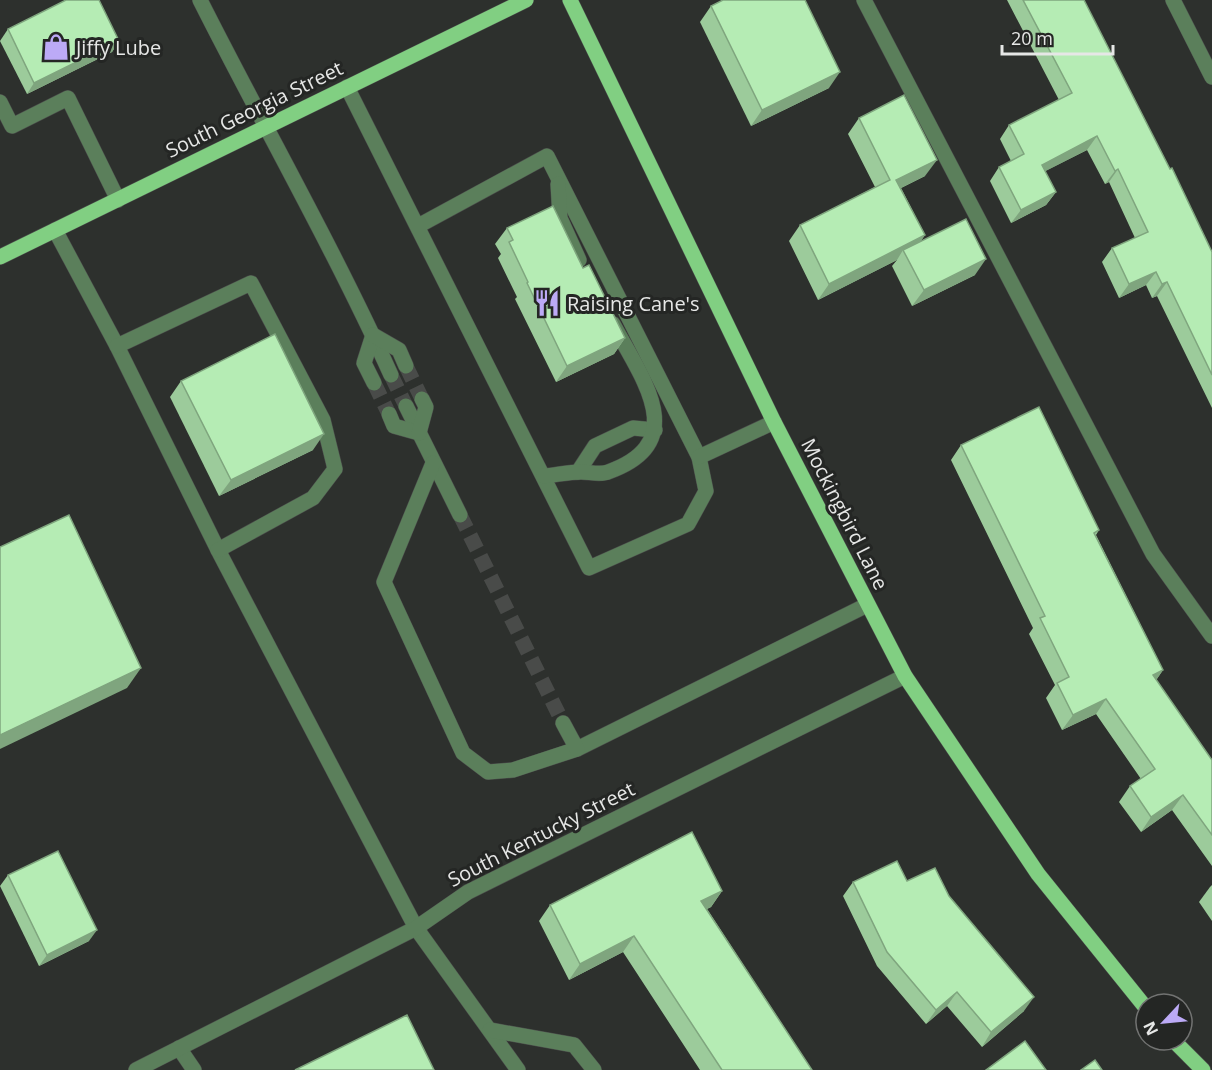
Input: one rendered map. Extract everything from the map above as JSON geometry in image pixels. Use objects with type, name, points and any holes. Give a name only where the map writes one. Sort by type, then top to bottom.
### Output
[{"type":"main road","name":"South Georgia Street","points":[[0,257],[526,0]]},
{"type":"main road","name":"Mockingbird Lane","points":[[570,0],[774,422],[905,676],[1038,873],[1134,993]]},
{"type":"main road","points":[[1185,1052],[1203,1070]]},
{"type":"street","points":[[200,0],[373,335],[391,375]]},
{"type":"street","points":[[864,0],[1152,554],[1212,636]]},
{"type":"street","points":[[1173,0],[1212,77]]},
{"type":"street","points":[[347,87],[589,568],[688,524],[706,491],[693,441],[548,156],[418,226]]},
{"type":"street","points":[[0,102],[12,126],[68,99],[118,200]]},
{"type":"street","points":[[558,178],[560,218],[588,277]]},
{"type":"street","points":[[55,230],[117,346],[218,550],[416,928],[518,1070]]},
{"type":"street","points":[[117,346],[251,283],[323,420],[335,469],[313,498],[218,550]]},
{"type":"street","points":[[544,476],[578,472],[607,473],[644,454],[655,430],[656,415],[652,399],[604,307]]},
{"type":"street","points":[[373,335],[399,350],[406,366]]},
{"type":"street","points":[[373,335],[364,363],[374,383]]},
{"type":"street","points":[[419,434],[426,407],[422,399]]},
{"type":"street","points":[[406,406],[460,515]]},
{"type":"street","points":[[389,414],[394,426],[419,434]]},
{"type":"street","points":[[699,457],[774,422]]},
{"type":"street","points":[[578,472],[595,446],[633,428],[655,430]]},
{"type":"street","points":[[433,464],[384,582],[464,753],[488,772],[513,770],[577,748],[867,605]]},
{"type":"street","name":"South Kentucky Street","points":[[136,1070],[416,928],[468,892],[905,676]]},
{"type":"street","points":[[563,723],[577,748]]},
{"type":"street","points":[[490,1030],[574,1045],[594,1070]]},
{"type":"street","points":[[179,1048],[194,1070]]},
{"type":"building","name":"Jiffy Lube","points":[[66,0],[99,0],[119,41],[34,83],[8,29]]},
{"type":"building","points":[[723,0],[805,0],[840,72],[762,110],[711,6]]},
{"type":"building","points":[[1023,0],[1084,0],[1170,169],[1172,168],[1212,252],[1212,375],[1167,282],[1162,284],[1156,272],[1129,284],[1112,248],[1148,232],[1118,169],[1115,171],[1097,136],[1042,165],[1056,192],[1021,210],[999,167],[1024,154],[1009,125],[1072,93]]},
{"type":"building","points":[[904,95],[937,160],[896,180],[925,235],[829,284],[800,225],[890,180],[859,118]]},
{"type":"building","name":"Raising Cane's","points":[[553,206],[583,268],[589,265],[625,338],[567,366],[509,242],[513,240],[507,228]]},
{"type":"building","points":[[966,219],[986,259],[924,290],[903,250]]},
{"type":"building","points":[[275,334],[324,434],[231,480],[181,381]]},
{"type":"building","points":[[1039,407],[1099,530],[1094,533],[1163,670],[1153,675],[1212,760],[1212,835],[1183,795],[1151,817],[1130,786],[1155,769],[1106,699],[1073,715],[1057,683],[1069,677],[1040,618],[1045,616],[961,445]]},
{"type":"building","points":[[69,515],[141,668],[0,735],[0,547]]},
{"type":"building","points":[[692,832],[722,891],[701,901],[812,1070],[722,1070],[634,936],[580,964],[550,905]]},
{"type":"building","points":[[58,851],[97,930],[47,955],[8,875]]},
{"type":"building","points":[[897,861],[907,881],[935,868],[949,896],[1034,997],[991,1032],[957,992],[936,1010],[887,952],[853,882]]},
{"type":"building","points":[[407,1015],[434,1070],[295,1070]]},
{"type":"building","points":[[1025,1041],[1046,1070],[986,1070]]},
{"type":"building","points":[[1095,1060],[1102,1070],[1081,1070]]},
{"type":"tunnel","points":[[406,366],[422,399]]},
{"type":"tunnel","points":[[391,375],[406,406]]},
{"type":"tunnel","points":[[374,383],[389,414]]},
{"type":"tunnel","points":[[460,515],[563,723]]},
{"type":"place","name":"Jiffy Lube","points":[[56,47]]},
{"type":"place","name":"Raising Cane's","points":[[547,303]]}]
